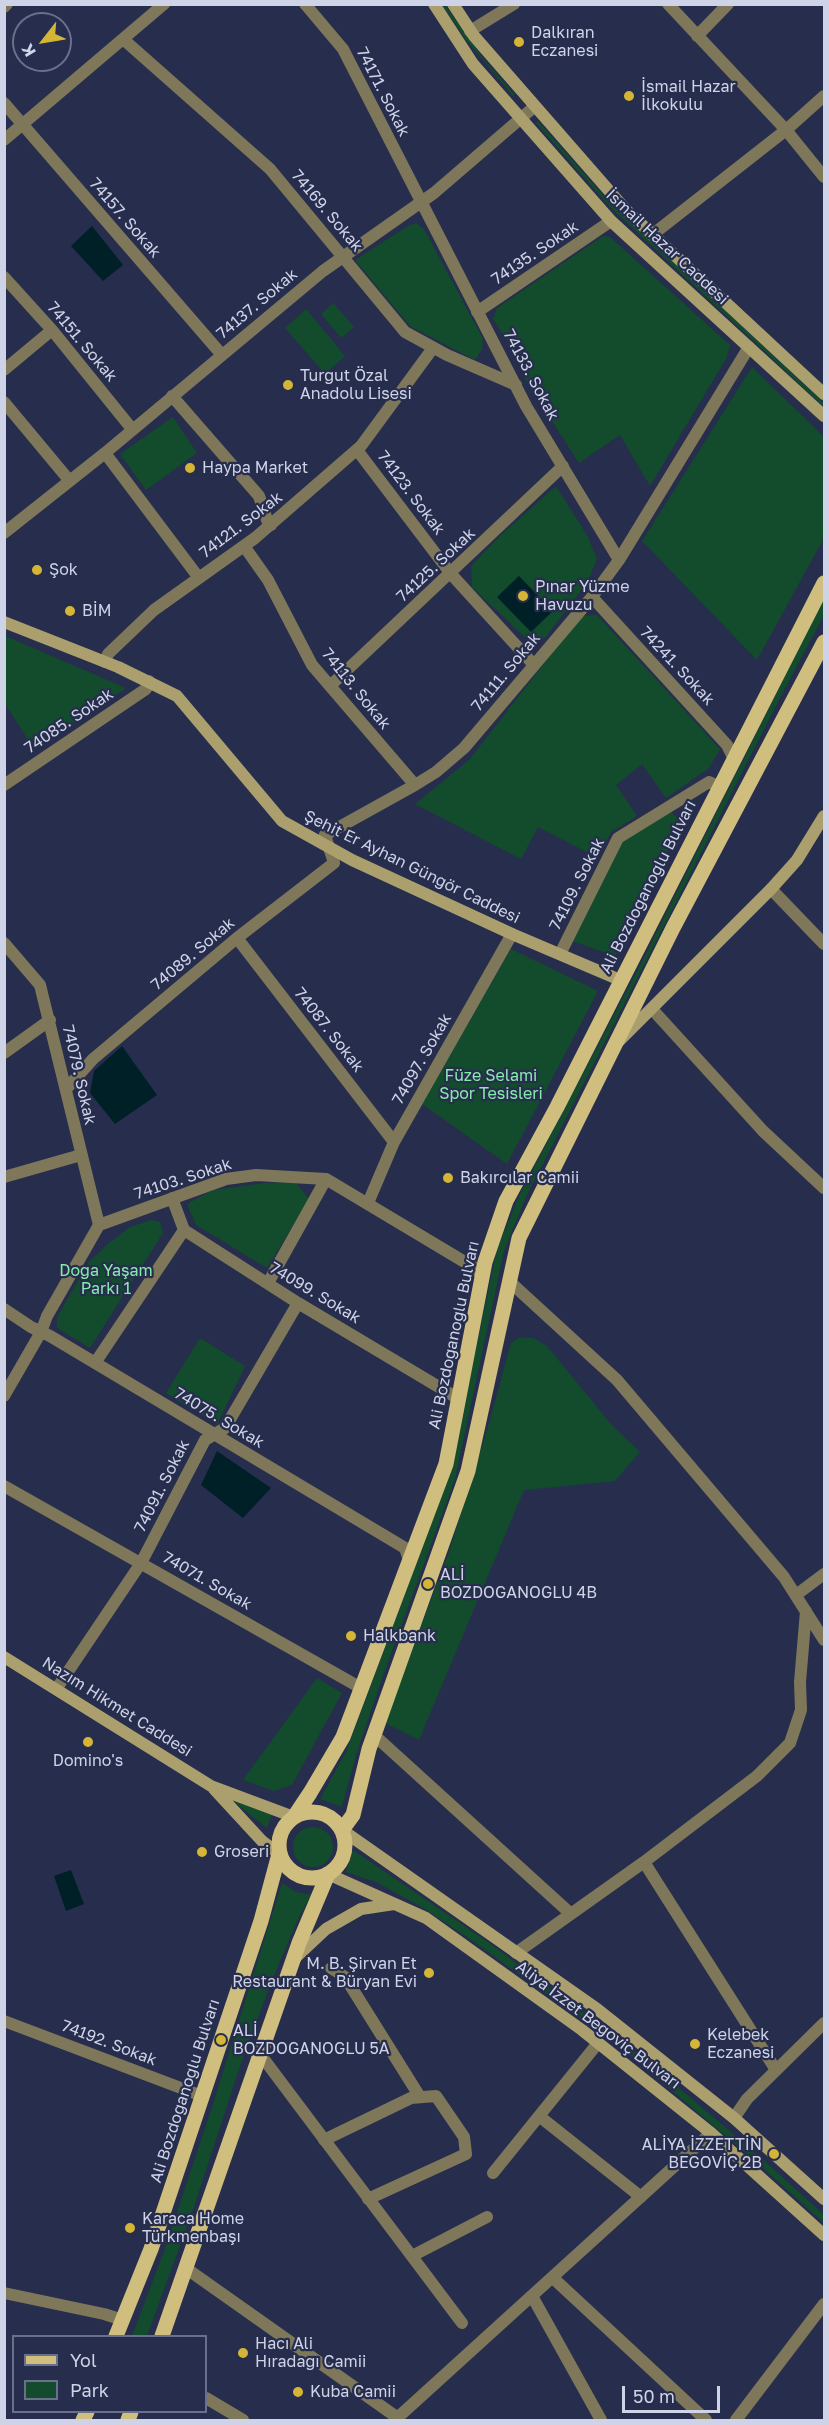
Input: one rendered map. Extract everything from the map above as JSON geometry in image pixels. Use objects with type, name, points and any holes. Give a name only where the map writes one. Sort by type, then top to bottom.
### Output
[{"type":"main road","name":"İsmail Hazar Caddesi","points":[[434,4],[473,63],[611,221],[825,416]]},
{"type":"main road","name":"İsmail Hazar Caddesi","points":[[453,4],[470,31],[534,107],[625,208],[825,394]]},
{"type":"main road","name":"Ali Bozdoğanoğlu Bulvarı","points":[[294,1817],[343,1737],[446,1464],[482,1276],[506,1201],[557,1107],[825,583]]},
{"type":"main road","name":"Şehit Er Ayhan Güngör Caddesi","points":[[4,622],[105,662],[177,696],[282,821],[329,849],[512,934],[620,980]]},
{"type":"main road","points":[[342,1830],[353,1815],[374,1735],[468,1471],[519,1238],[673,928],[825,642]]},
{"type":"main road","points":[[614,1046],[771,889],[797,860],[825,816]]},
{"type":"main road","name":"Nazım Hikmet Caddesi","points":[[4,1657],[211,1786]]},
{"type":"main road","points":[[211,1786],[294,1817],[315,1812],[325,1815],[342,1830],[345,1841],[340,1863],[328,1874],[312,1879],[291,1872],[279,1854],[262,1842],[211,1786]]},
{"type":"main road","points":[[279,1854],[280,1833],[294,1817]]},
{"type":"main road","name":"Aliya İzzet Begoviç Bulvarı","points":[[342,1830],[597,2009],[734,2118],[825,2199]]},
{"type":"main road","name":"Ali Bozdoğanoğlu Bulvarı","points":[[117,2335],[151,2249],[261,1921],[279,1854]]},
{"type":"main road","points":[[163,2335],[293,1960],[328,1874]]},
{"type":"main road","name":"Aliya İzzet Begoviç Bulvarı","points":[[328,1874],[426,1918],[598,2043],[711,2133],[825,2235]]},
{"type":"main road","points":[[293,1960],[326,1929],[361,1910],[394,1904]]},
{"type":"street","points":[[4,140],[164,4]]},
{"type":"street","name":"74171. Sokak","points":[[305,4],[343,50],[422,202]]},
{"type":"street","points":[[470,31],[514,4]]},
{"type":"street","points":[[668,4],[786,130],[825,177]]},
{"type":"street","points":[[697,36],[728,4]]},
{"type":"street","name":"74169. Sokak","points":[[123,39],[270,169],[405,332],[433,348],[516,385]]},
{"type":"street","points":[[652,235],[786,130],[825,96]]},
{"type":"street","name":"74157. Sokak","points":[[4,103],[222,355]]},
{"type":"street","name":"74137. Sokak","points":[[4,532],[105,453],[343,255],[422,202],[534,107]]},
{"type":"street","name":"74133. Sokak","points":[[422,202],[516,385],[619,560]]},
{"type":"street","name":"74135. Sokak","points":[[477,312],[611,221]]},
{"type":"street","name":"74151. Sokak","points":[[4,278],[52,330],[132,429]]},
{"type":"street","points":[[4,370],[52,330]]},
{"type":"street","name":"74111. Sokak","points":[[329,849],[325,835],[415,785],[464,748],[592,597],[619,560],[749,347]]},
{"type":"street","name":"74121. Sokak","points":[[105,662],[108,654],[154,610],[271,525],[357,450],[433,348]]},
{"type":"street","points":[[172,396],[259,496],[271,525]]},
{"type":"street","points":[[4,402],[69,480]]},
{"type":"street","name":"74123. Sokak","points":[[357,450],[451,574],[534,665]]},
{"type":"street","points":[[105,453],[199,578]]},
{"type":"street","name":"74125. Sokak","points":[[330,686],[563,466]]},
{"type":"street","name":"74113. Sokak","points":[[244,546],[268,580],[312,665],[415,785]]},
{"type":"street","name":"74241. Sokak","points":[[592,597],[727,745],[734,759]]},
{"type":"street","name":"74085. Sokak","points":[[4,785],[146,688],[149,681]]},
{"type":"street","name":"74109. Sokak","points":[[560,954],[618,838],[709,782],[720,787]]},
{"type":"street","name":"74089. Sokak","points":[[67,1088],[93,1059],[237,938],[334,863],[329,849]]},
{"type":"street","points":[[771,889],[825,944]]},
{"type":"street","name":"74097. Sokak","points":[[368,1203],[394,1142],[512,934]]},
{"type":"street","name":"74087. Sokak","points":[[237,938],[394,1142]]},
{"type":"street","name":"74079. Sokak","points":[[4,944],[40,985],[99,1225]]},
{"type":"street","points":[[652,1009],[763,1131],[825,1188]]},
{"type":"street","points":[[4,1053],[50,1020]]},
{"type":"street","points":[[4,1177],[81,1155]]},
{"type":"street","name":"74103. Sokak","points":[[99,1225],[225,1179],[256,1175],[326,1179],[473,1266],[482,1276]]},
{"type":"street","points":[[268,1283],[326,1179]]},
{"type":"street","points":[[94,1363],[184,1230],[172,1198]]},
{"type":"street","points":[[4,1396],[99,1225]]},
{"type":"street","name":"74099. Sokak","points":[[184,1230],[298,1303],[459,1398]]},
{"type":"street","points":[[509,1281],[617,1380],[784,1577],[825,1640]]},
{"type":"street","name":"74091. Sokak","points":[[57,1688],[141,1563],[204,1440],[225,1428],[298,1303]]},
{"type":"street","name":"74075. Sokak","points":[[4,1309],[405,1548],[410,1560]]},
{"type":"street","name":"74071. Sokak","points":[[4,1486],[361,1688]]},
{"type":"street","points":[[795,1595],[825,1574]]},
{"type":"street","points":[[516,1953],[644,1862],[757,1776],[790,1743],[801,1710],[800,1682],[806,1611]]},
{"type":"street","points":[[374,1735],[571,1914]]},
{"type":"street","points":[[644,1862],[776,2070]]},
{"type":"street","points":[[331,1968],[345,1977],[420,2097]]},
{"type":"street","name":"74192. Sokak","points":[[4,2021],[202,2096]]},
{"type":"street","points":[[734,2118],[747,2099],[825,2023]]},
{"type":"street","points":[[493,2173],[598,2043]]},
{"type":"street","points":[[260,2054],[462,2323]]},
{"type":"street","points":[[324,2140],[411,2098],[436,2096],[464,2137],[465,2154],[368,2199]]},
{"type":"street","points":[[539,2116],[641,2197]]},
{"type":"street","points":[[186,2269],[397,2419],[711,2133]]},
{"type":"street","points":[[412,2256],[487,2217]]},
{"type":"street","points":[[553,2278],[706,2421]]},
{"type":"street","points":[[4,2293],[123,2320]]},
{"type":"street","points":[[532,2296],[602,2421]]},
{"type":"street","points":[[736,2421],[825,2304]]},
{"type":"street","points":[[207,2399],[243,2421]]},
{"type":"green space","points":[[442,5],[445,5],[482,57],[515,95],[513,96],[466,40]]},
{"type":"green space","points":[[538,121],[612,205],[824,403],[824,407],[610,207],[536,123]]},
{"type":"green space","points":[[416,223],[424,229],[483,339],[482,349],[475,360],[410,326],[355,260]]},
{"type":"green space","points":[[603,236],[610,237],[730,345],[727,357],[650,486],[620,435],[579,463],[525,379],[527,372],[493,319],[497,308]]},
{"type":"green space","points":[[333,303],[354,327],[341,338],[321,314]]},
{"type":"green space","points":[[306,309],[345,356],[325,374],[285,328]]},
{"type":"green space","points":[[752,367],[824,437],[824,538],[757,660],[642,541]]},
{"type":"green space","points":[[173,417],[197,453],[146,490],[120,454]]},
{"type":"green space","points":[[556,486],[588,537],[597,559],[588,581],[545,638],[529,641],[472,587],[471,566],[502,534]]},
{"type":"green space","points":[[824,599],[824,615],[526,1197],[504,1251],[455,1479],[384,1673],[356,1755],[342,1807],[320,1799],[346,1752],[449,1477],[497,1249],[520,1194],[639,967]]},
{"type":"green space","points":[[597,615],[720,749],[709,768],[666,798],[642,764],[616,785],[637,816],[611,832],[598,858],[538,827],[521,859],[415,804],[469,760],[581,616]]},
{"type":"green space","points":[[5,636],[126,688],[34,749],[5,704]]},
{"type":"green space","points":[[671,812],[682,823],[615,956],[572,941],[622,839]]},
{"type":"green space","name":"Füze Selami Spor Tesisleri","points":[[511,949],[598,991],[507,1164],[422,1104]]},
{"type":"green space","points":[[295,1182],[309,1199],[267,1268],[196,1225],[187,1204],[213,1190],[265,1183]]},
{"type":"green space","name":"Doğa Yaşam Parkı 1","points":[[151,1220],[160,1222],[163,1233],[90,1348],[57,1328],[57,1317],[89,1262],[130,1227]]},
{"type":"green space","points":[[200,1338],[245,1366],[217,1425],[166,1393]]},
{"type":"green space","points":[[518,1338],[533,1338],[547,1346],[610,1423],[640,1452],[615,1481],[524,1490],[419,1740],[385,1723],[449,1552],[488,1427],[511,1343]]},
{"type":"green space","points":[[317,1678],[342,1693],[292,1785],[274,1791],[243,1780]]},
{"type":"green space","points":[[225,1795],[272,1815],[267,1828]]},
{"type":"green space","points":[[313,1827],[327,1833],[333,1847],[327,1861],[313,1867],[299,1861],[293,1847],[299,1833]]},
{"type":"green space","points":[[353,1850],[485,1940],[630,2047],[757,2154],[824,2215],[824,2223],[753,2159],[626,2052],[425,1909],[376,1882],[346,1872]]},
{"type":"green space","points":[[282,1883],[296,1892],[311,1895],[272,1980],[240,2066],[193,2210],[147,2335],[132,2335],[163,2254]]},
{"type":"shaded area","points":[[92,226],[123,265],[103,281],[71,246]]},
{"type":"shaded area","points":[[519,576],[553,611],[531,632],[497,597]]},
{"type":"shaded area","points":[[122,1046],[157,1095],[115,1124],[90,1093],[94,1071]]},
{"type":"shaded area","points":[[217,1451],[271,1488],[243,1518],[201,1485]]},
{"type":"shaded area","points":[[71,1870],[84,1904],[66,1911],[54,1876]]},
{"type":"place","name":"Dalkıran Eczanesi","points":[[519,42]]},
{"type":"place","name":"İsmail Hazar İlkokulu","points":[[629,96]]},
{"type":"place","name":"Turgut Özal Anadolu Lisesi","points":[[288,385]]},
{"type":"place","name":"Haypa Market","points":[[190,468]]},
{"type":"place","name":"Şok","points":[[37,570]]},
{"type":"place","name":"Pınar Yüzme Havuzu","points":[[523,596]]},
{"type":"place","name":"BİM","points":[[70,611]]},
{"type":"place","name":"Bakırcılar Camii","points":[[448,1178]]},
{"type":"place","name":"ALİ BOZDOĞANOĞLU 4B","points":[[428,1584]]},
{"type":"place","name":"Halkbank","points":[[351,1636]]},
{"type":"place","name":"Domino's","points":[[88,1742]]},
{"type":"place","name":"Groseri","points":[[202,1852]]},
{"type":"place","name":"M. B. Şirvan Et Restaurant & Büryan Evi","points":[[429,1973]]},
{"type":"place","name":"ALİ BOZDOĞANOĞLU 5A","points":[[221,2040]]},
{"type":"place","name":"Kelebek Eczanesi","points":[[695,2044]]},
{"type":"place","name":"ALİYA İZZETTİN BEGOVİÇ 2B","points":[[774,2154]]},
{"type":"place","name":"Karaca Home Türkmenbaşı","points":[[130,2228]]},
{"type":"place","name":"Hacı Ali Hıradağı Camii","points":[[243,2353]]},
{"type":"place","name":"Kuba Camii","points":[[298,2392]]}]
